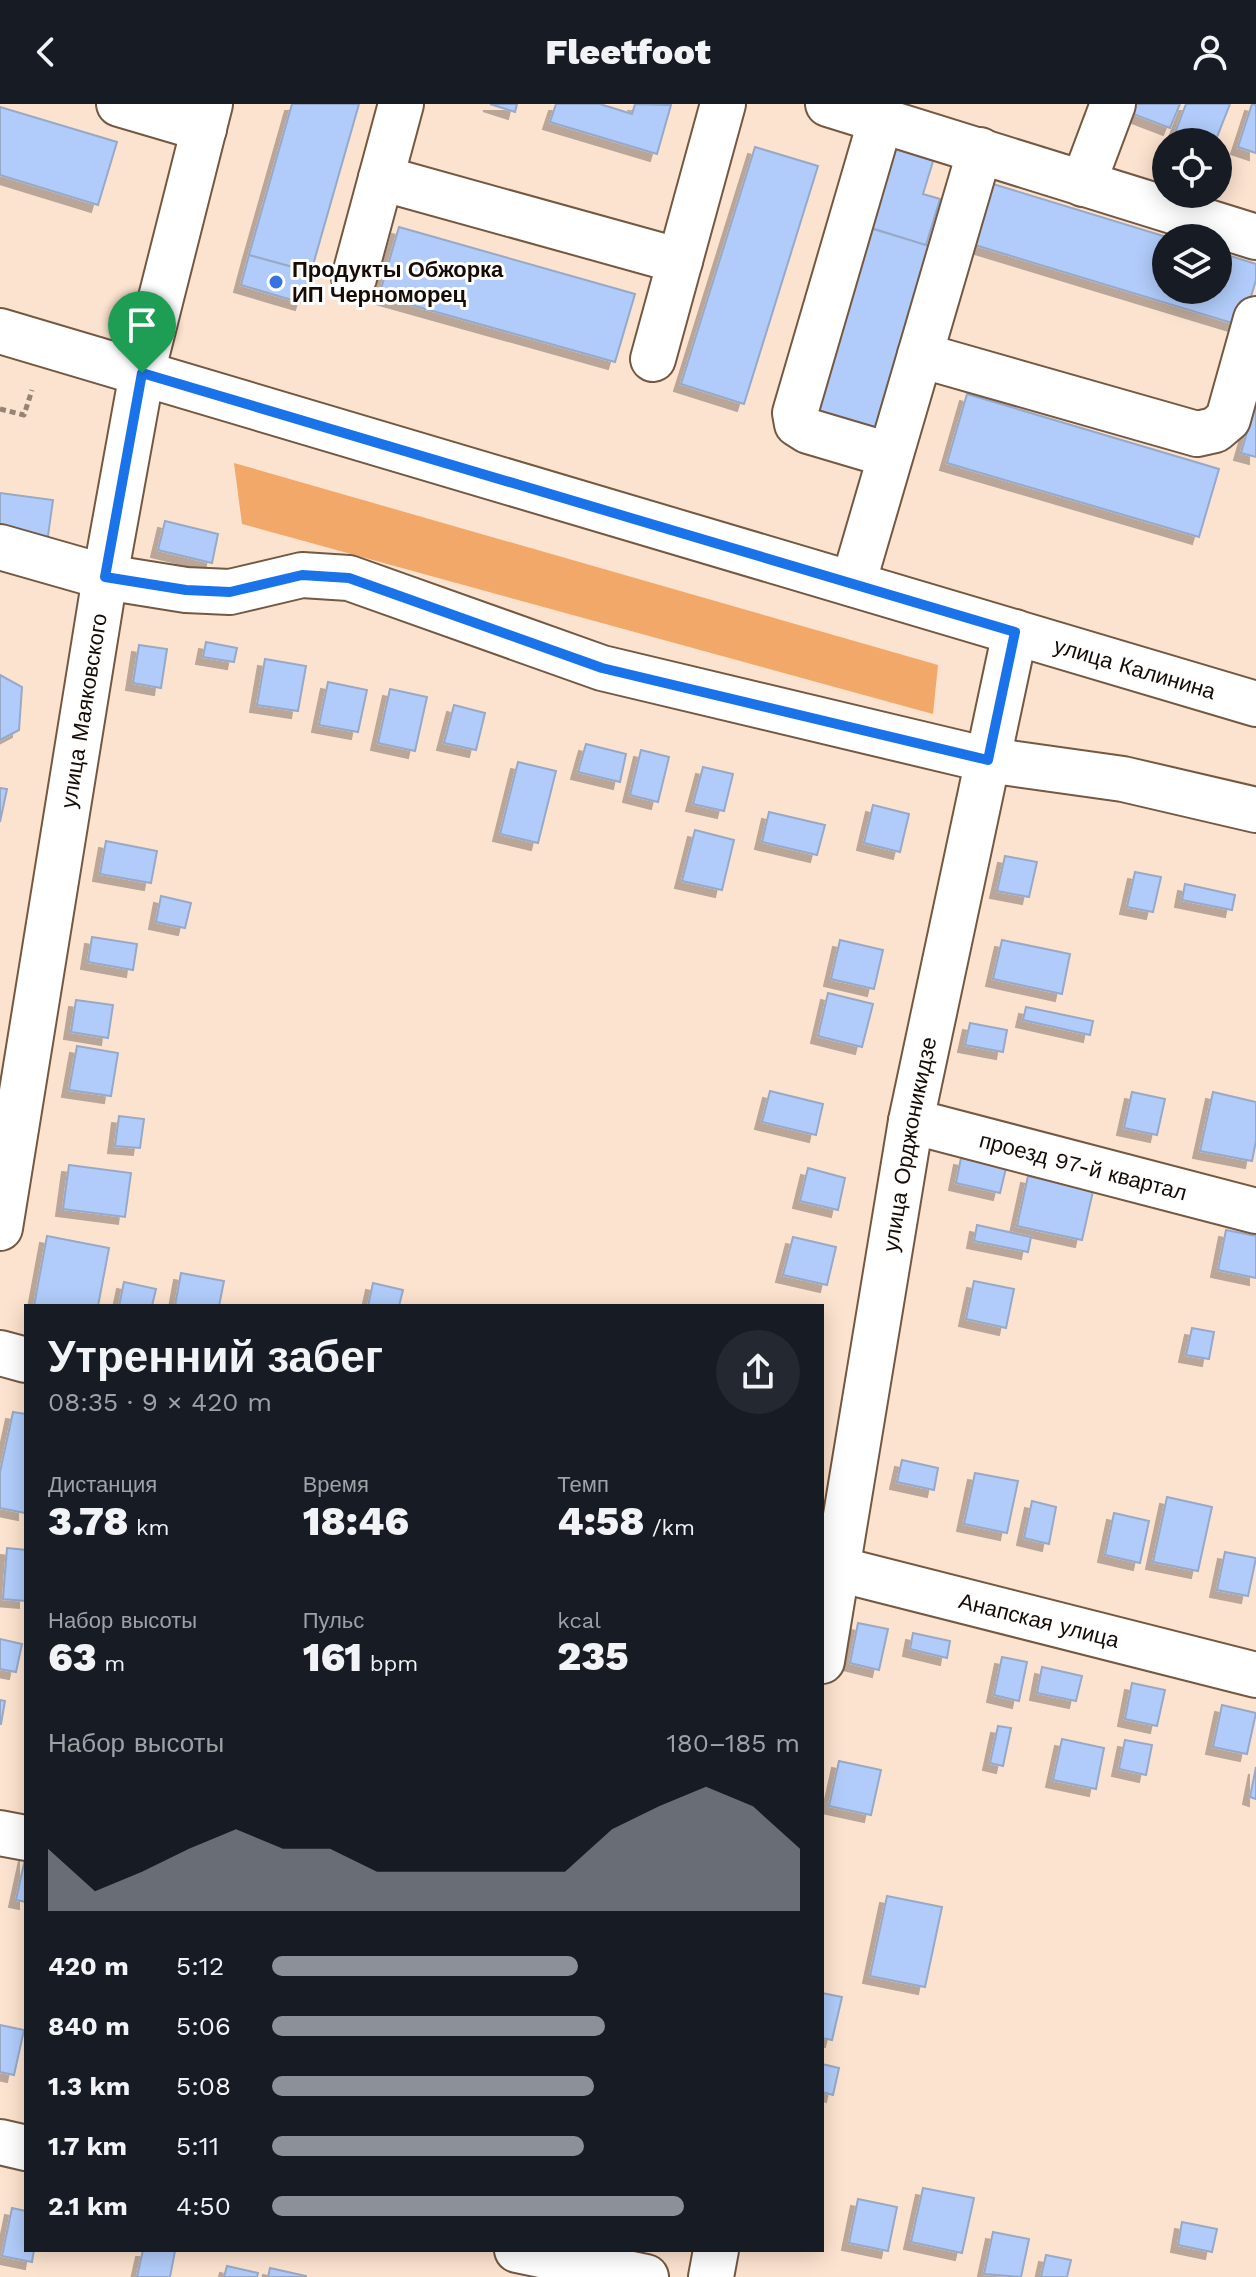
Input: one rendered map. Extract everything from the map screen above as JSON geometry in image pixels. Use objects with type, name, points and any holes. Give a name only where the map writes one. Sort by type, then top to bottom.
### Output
[{"type":"street","points":[[119,104],[207,116]]},
{"type":"street","points":[[354,278],[401,104]]},
{"type":"street","points":[[653,359],[723,104]]},
{"type":"street","points":[[828,104],[1256,237]]},
{"type":"street","points":[[1083,184],[1113,104]]},
{"type":"street","name":"улица Маяковского","points":[[0,1228],[105,577],[142,373],[207,116]]},
{"type":"street","points":[[881,119],[795,413],[797,424],[808,431],[889,455]]},
{"type":"street","points":[[853,584],[980,150]]},
{"type":"street","points":[[381,178],[680,261]]},
{"type":"street","points":[[920,355],[1197,434],[1215,430],[1228,419],[1256,319]]},
{"type":"street","name":"улица Калинина","points":[[0,331],[1256,704]]},
{"type":"street","points":[[0,547],[105,577],[186,590],[230,592],[302,575],[349,578],[602,668],[988,760],[1123,779],[1256,810]]},
{"type":"street","name":"улица Орджоникидзе","points":[[824,1638],[830,1567],[911,1121],[1015,632]]},
{"type":"street","name":"проезд 97-й квартал","points":[[911,1121],[1256,1211]]},
{"type":"street","points":[[0,1353],[24,1359]]},
{"type":"street","name":"Анапская улица","points":[[830,1567],[1256,1675]]},
{"type":"street","points":[[0,1833],[24,1838]]},
{"type":"street","points":[[0,2142],[24,2148]]},
{"type":"street","points":[[527,2252],[646,2277]]},
{"type":"street","points":[[711,2277],[716,2252]]},
{"type":"path","points":[[0,409],[24,415],[32,390]]},
{"type":"shaded area","points":[[234,463],[938,665],[933,714],[242,524]]},
{"type":"building","points":[[292,104],[359,104],[311,272],[249,255]]},
{"type":"building","points":[[490,104],[517,104],[515,112]]},
{"type":"building","points":[[556,104],[600,104],[632,114],[635,104],[671,105],[657,154],[550,122]]},
{"type":"building","points":[[1131,104],[1180,104],[1170,128],[1128,112]]},
{"type":"building","points":[[1186,104],[1230,104],[1221,128],[1177,128]]},
{"type":"building","points":[[1252,104],[1256,105],[1256,153],[1238,147]]},
{"type":"building","points":[[0,107],[117,142],[98,205],[0,175]]},
{"type":"building","points":[[900,133],[938,145],[923,194],[940,199],[926,245],[870,228]]},
{"type":"building","points":[[755,147],[818,166],[744,404],[681,384]]},
{"type":"building","points":[[993,184],[1152,233],[1152,299],[975,245]]},
{"type":"building","points":[[399,227],[635,294],[615,362],[379,296]]},
{"type":"building","points":[[868,227],[932,247],[874,433],[811,414]]},
{"type":"building","points":[[249,255],[311,272],[302,303],[241,285]]},
{"type":"building","points":[[1232,256],[1256,264],[1256,280],[1242,326],[1169,304],[1232,304]]},
{"type":"building","points":[[967,394],[1219,469],[1199,537],[947,463]]},
{"type":"building","points":[[1256,401],[1256,457],[1241,453]]},
{"type":"building","points":[[0,493],[53,500],[47,543],[0,537]]},
{"type":"building","points":[[165,521],[218,534],[212,563],[158,550]]},
{"type":"building","points":[[206,642],[237,648],[234,662],[203,657]]},
{"type":"building","points":[[139,645],[167,649],[161,688],[133,683]]},
{"type":"building","points":[[265,659],[306,666],[298,711],[257,705]]},
{"type":"building","points":[[0,675],[22,687],[19,730],[0,740]]},
{"type":"building","points":[[328,682],[367,690],[358,732],[319,725]]},
{"type":"building","points":[[390,689],[427,697],[415,751],[378,743]]},
{"type":"building","points":[[454,705],[485,713],[476,750],[444,743]]},
{"type":"building","points":[[586,744],[626,754],[620,782],[578,772]]},
{"type":"building","points":[[641,750],[669,757],[658,802],[630,795]]},
{"type":"building","points":[[518,762],[556,771],[538,843],[500,834]]},
{"type":"building","points":[[703,767],[733,774],[724,811],[693,804]]},
{"type":"building","points":[[0,788],[7,789],[0,822]]},
{"type":"building","points":[[873,805],[909,814],[900,852],[864,843]]},
{"type":"building","points":[[769,812],[825,825],[817,855],[762,842]]},
{"type":"building","points":[[695,830],[734,840],[722,890],[682,881]]},
{"type":"building","points":[[106,841],[157,851],[151,883],[100,874]]},
{"type":"building","points":[[1005,856],[1037,862],[1029,897],[997,891]]},
{"type":"building","points":[[1135,872],[1161,877],[1153,912],[1127,907]]},
{"type":"building","points":[[1185,884],[1235,895],[1232,910],[1182,900]]},
{"type":"building","points":[[161,896],[191,903],[185,928],[156,922]]},
{"type":"building","points":[[92,937],[137,944],[133,970],[88,962]]},
{"type":"building","points":[[840,940],[883,950],[874,989],[831,979]]},
{"type":"building","points":[[1002,940],[1070,954],[1062,994],[993,979]]},
{"type":"building","points":[[828,993],[873,1004],[862,1047],[818,1036]]},
{"type":"building","points":[[76,1000],[113,1005],[108,1038],[71,1032]]},
{"type":"building","points":[[1026,1007],[1093,1021],[1090,1035],[1023,1020]]},
{"type":"building","points":[[970,1023],[1007,1030],[1003,1052],[965,1045]]},
{"type":"building","points":[[77,1046],[118,1053],[111,1096],[69,1090]]},
{"type":"building","points":[[770,1091],[823,1104],[816,1135],[762,1122]]},
{"type":"building","points":[[1132,1092],[1165,1099],[1157,1135],[1124,1128]]},
{"type":"building","points":[[1213,1092],[1256,1102],[1256,1141],[1252,1161],[1200,1151]]},
{"type":"building","points":[[119,1116],[144,1119],[140,1148],[115,1146]]},
{"type":"building","points":[[961,1158],[1006,1168],[1000,1193],[956,1183]]},
{"type":"building","points":[[69,1165],[131,1173],[125,1217],[63,1209]]},
{"type":"building","points":[[808,1168],[845,1178],[838,1210],[800,1201]]},
{"type":"building","points":[[1028,1176],[1093,1191],[1082,1240],[1017,1226]]},
{"type":"building","points":[[977,1225],[1031,1237],[1028,1252],[974,1241]]},
{"type":"building","points":[[1226,1230],[1256,1236],[1256,1278],[1218,1270]]},
{"type":"building","points":[[47,1236],[109,1248],[98,1304],[34,1304]]},
{"type":"building","points":[[793,1237],[836,1247],[827,1285],[783,1275]]},
{"type":"building","points":[[181,1273],[224,1281],[219,1304],[175,1304]]},
{"type":"building","points":[[974,1281],[1014,1289],[1006,1328],[966,1319]]},
{"type":"building","points":[[124,1282],[156,1289],[152,1304],[119,1304]]},
{"type":"building","points":[[373,1283],[403,1290],[400,1304],[368,1304]]},
{"type":"building","points":[[1192,1328],[1214,1332],[1209,1359],[1186,1355]]},
{"type":"building","points":[[13,1412],[24,1414],[24,1513],[0,1508],[0,1472]]},
{"type":"building","points":[[902,1460],[938,1468],[934,1490],[897,1482]]},
{"type":"building","points":[[975,1473],[1018,1481],[1007,1533],[964,1524]]},
{"type":"building","points":[[1167,1497],[1212,1507],[1198,1571],[1153,1562]]},
{"type":"building","points":[[1032,1501],[1056,1507],[1049,1544],[1024,1538]]},
{"type":"building","points":[[1114,1513],[1149,1521],[1140,1563],[1105,1555]]},
{"type":"building","points":[[7,1548],[24,1550],[24,1601],[3,1599]]},
{"type":"building","points":[[1225,1552],[1256,1558],[1248,1596],[1217,1590]]},
{"type":"building","points":[[858,1623],[888,1629],[879,1670],[850,1663]]},
{"type":"building","points":[[913,1633],[950,1641],[947,1658],[910,1649]]},
{"type":"building","points":[[0,1639],[22,1644],[16,1672],[0,1669]]},
{"type":"building","points":[[1002,1657],[1027,1662],[1019,1701],[994,1695]]},
{"type":"building","points":[[1042,1667],[1082,1676],[1076,1701],[1037,1693]]},
{"type":"building","points":[[1132,1683],[1165,1690],[1157,1726],[1125,1719]]},
{"type":"building","points":[[0,1700],[5,1701],[1,1724],[0,1724]]},
{"type":"building","points":[[1222,1705],[1256,1713],[1247,1754],[1213,1747]]},
{"type":"building","points":[[998,1726],[1011,1728],[1003,1766],[990,1763]]},
{"type":"building","points":[[1062,1739],[1104,1748],[1096,1789],[1053,1780]]},
{"type":"building","points":[[1125,1740],[1152,1745],[1146,1775],[1119,1769]]},
{"type":"building","points":[[839,1761],[881,1770],[871,1815],[829,1806]]},
{"type":"building","points":[[1256,1767],[1256,1799],[1250,1797]]},
{"type":"building","points":[[24,1863],[24,1902],[16,1900]]},
{"type":"building","points":[[887,1896],[942,1907],[925,1987],[870,1976]]},
{"type":"building","points":[[824,1993],[842,1997],[832,2040],[824,2038]]},
{"type":"building","points":[[0,2025],[24,2030],[14,2075],[0,2072]]},
{"type":"building","points":[[824,2064],[839,2068],[833,2095],[824,2093]]},
{"type":"building","points":[[923,2188],[974,2198],[962,2253],[911,2242]]},
{"type":"building","points":[[858,2199],[897,2207],[888,2251],[849,2243]]},
{"type":"building","points":[[12,2208],[24,2211],[24,2252],[34,2252],[32,2262],[2,2256]]},
{"type":"building","points":[[1182,2222],[1217,2229],[1212,2252],[1178,2245]]},
{"type":"building","points":[[993,2232],[1029,2239],[1021,2277],[984,2274]]},
{"type":"building","points":[[143,2252],[175,2252],[170,2277],[137,2277]]},
{"type":"building","points":[[1046,2255],[1071,2260],[1067,2277],[1041,2277]]},
{"type":"building","points":[[227,2266],[258,2273],[257,2277],[224,2277]]},
{"type":"building","points":[[270,2268],[306,2276],[306,2277],[268,2277]]},
{"type":"place","name":"Продукты Обжорка ИП Черноморец","points":[[276,282]]},
{"type":"route","points":[[142,373],[1015,632],[988,760],[602,668],[349,578],[302,575],[230,592],[186,590],[105,577],[142,373]]}]
